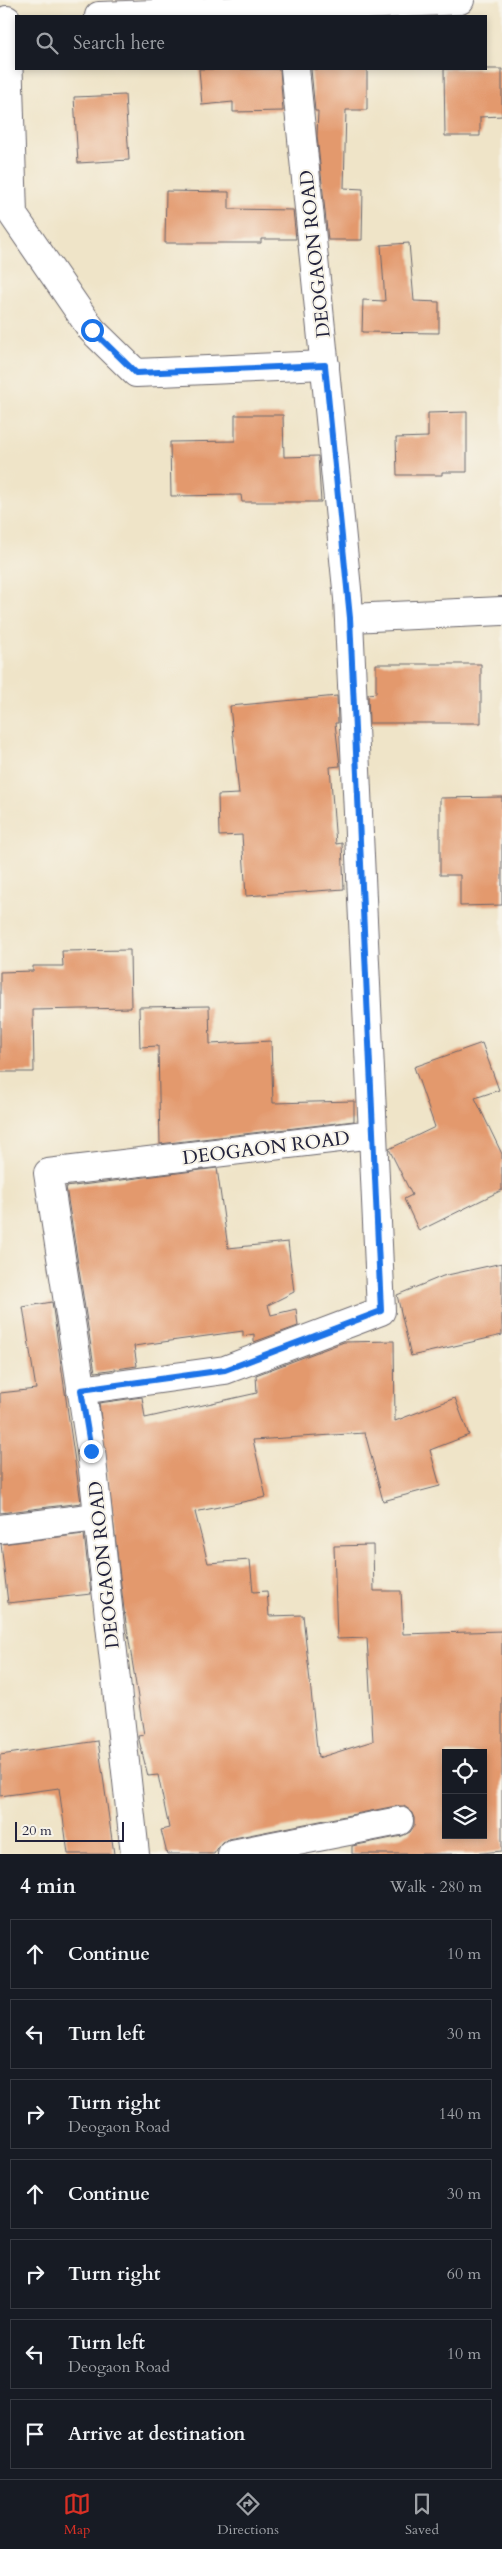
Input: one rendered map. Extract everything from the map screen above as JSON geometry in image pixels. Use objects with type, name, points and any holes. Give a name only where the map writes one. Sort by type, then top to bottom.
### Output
[{"type":"street","points":[[103,15],[131,8],[289,13],[460,0]]},
{"type":"street","points":[[8,20],[13,215],[92,330],[136,373],[325,365]]},
{"type":"street","name":"DEOGAON ROAD","points":[[135,1854],[81,1390],[48,1173],[373,1134],[350,618],[295,70]]},
{"type":"street","points":[[350,618],[502,611]]},
{"type":"street","points":[[81,1390],[225,1370],[381,1311],[373,1134]]},
{"type":"street","points":[[0,1529],[97,1517]]},
{"type":"street","points":[[232,1854],[399,1821]]},
{"type":"building","points":[[502,69],[502,116],[480,117],[480,136],[445,136],[444,70]]},
{"type":"building","points":[[199,70],[280,70],[283,111],[233,112],[233,102],[202,105]]},
{"type":"building","points":[[311,70],[367,70],[367,110],[346,110],[344,188],[363,189],[362,240],[328,240],[317,136],[318,111],[315,111]]},
{"type":"building","points":[[125,95],[129,160],[78,163],[74,97]]},
{"type":"building","points":[[166,191],[229,192],[229,209],[293,210],[296,239],[261,239],[261,243],[165,243]]},
{"type":"building","points":[[409,243],[414,301],[439,302],[439,333],[362,332],[363,300],[385,301],[381,245]]},
{"type":"building","points":[[467,412],[467,472],[442,472],[442,475],[397,475],[396,438],[428,437],[428,413]]},
{"type":"building","points":[[235,415],[283,415],[284,457],[318,456],[321,502],[242,502],[241,495],[171,496],[170,442],[235,441]]},
{"type":"building","points":[[376,664],[481,664],[481,723],[369,723],[368,694],[376,693]]},
{"type":"building","points":[[337,696],[338,723],[335,723],[340,766],[330,767],[336,844],[342,843],[344,889],[246,896],[242,835],[219,836],[218,795],[239,794],[230,706]]},
{"type":"building","points":[[502,797],[502,905],[460,906],[460,875],[440,875],[440,798]]},
{"type":"building","points":[[130,950],[131,1008],[33,1010],[34,1072],[0,1072],[0,972],[33,971],[33,966],[63,966],[62,951]]},
{"type":"building","points":[[209,1006],[210,1044],[271,1041],[273,1103],[354,1101],[354,1121],[160,1144],[158,1046],[140,1047],[139,1007]]},
{"type":"building","points":[[482,1043],[499,1090],[475,1098],[502,1154],[502,1190],[419,1231],[404,1199],[412,1195],[389,1149],[435,1127],[414,1067]]},
{"type":"building","points":[[217,1168],[228,1248],[288,1242],[294,1292],[268,1305],[271,1315],[296,1309],[298,1326],[254,1342],[254,1334],[243,1336],[243,1331],[134,1346],[137,1366],[95,1372],[66,1187]]},
{"type":"building","points":[[502,1263],[502,1335],[411,1356],[397,1295],[443,1276]]},
{"type":"building","points":[[52,1302],[81,1503],[0,1513],[0,1393],[36,1389],[23,1307]]},
{"type":"building","points":[[394,1341],[395,1421],[455,1398],[469,1435],[430,1450],[440,1486],[383,1501],[365,1433],[253,1440],[266,1497],[195,1512],[208,1563],[250,1560],[253,1592],[267,1591],[269,1616],[303,1615],[318,1758],[373,1741],[367,1638],[337,1639],[334,1546],[373,1545],[374,1591],[401,1591],[403,1634],[502,1631],[502,1851],[473,1854],[352,1854],[352,1846],[402,1836],[410,1832],[414,1826],[414,1818],[411,1811],[404,1806],[396,1806],[229,1839],[221,1843],[214,1854],[167,1854],[161,1830],[169,1828],[158,1775],[148,1776],[138,1736],[144,1735],[124,1610],[99,1403],[142,1397],[145,1418],[257,1393],[256,1375],[344,1342]]},
{"type":"building","points":[[84,1534],[91,1594],[8,1603],[1,1544]]},
{"type":"building","points":[[98,1741],[114,1854],[68,1854],[59,1788],[0,1796],[0,1755]]},
{"type":"route","points":[[91,1451],[81,1390],[225,1370],[381,1311],[350,618],[325,365],[136,373],[92,330]]}]
